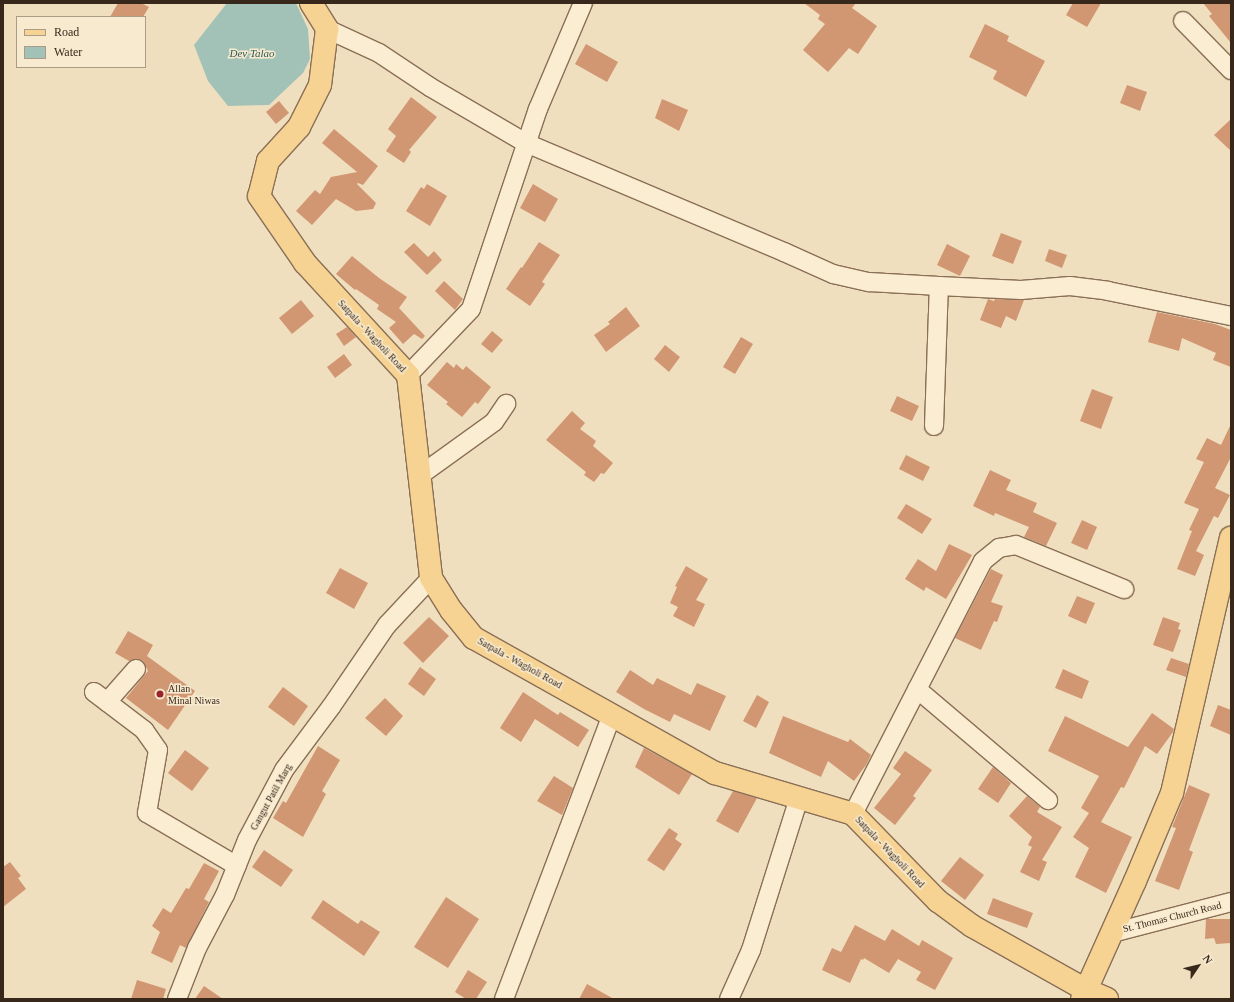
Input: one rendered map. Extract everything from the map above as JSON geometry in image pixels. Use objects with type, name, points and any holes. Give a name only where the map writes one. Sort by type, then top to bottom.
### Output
[{"type":"main road","points":[[311,3],[327,29]]},
{"type":"main road","name":"Satpala - Wagholi Road","points":[[327,29],[320,85],[299,127],[268,161],[259,196],[305,263],[408,375],[431,578],[450,610],[474,638],[715,773],[853,814],[938,901],[972,926],[1084,995],[1107,999]]},
{"type":"main road","points":[[1084,995],[1172,793],[1231,538]]},
{"type":"street","points":[[408,375],[471,309],[526,143],[564,44],[582,3]]},
{"type":"street","points":[[1183,21],[1231,70]]},
{"type":"street","points":[[327,29],[379,53],[430,87],[526,143],[784,252],[832,274],[869,282],[939,286],[1021,290],[1070,286],[1108,291],[1231,316]]},
{"type":"street","points":[[934,426],[939,286]]},
{"type":"street","points":[[419,476],[494,422],[506,404]]},
{"type":"street","points":[[853,814],[983,560],[999,548],[1016,545],[1124,589]]},
{"type":"street","name":"Gangut Patil Marg","points":[[177,999],[197,948],[225,896],[247,840],[284,770],[331,706],[386,625],[431,578]]},
{"type":"street","points":[[136,669],[101,697],[144,730],[158,750],[147,813],[237,866]]},
{"type":"street","points":[[917,689],[1048,800]]},
{"type":"street","points":[[504,999],[612,714]]},
{"type":"street","points":[[729,999],[751,950],[799,798]]},
{"type":"street","name":"St. Thomas Church Road","points":[[1112,933],[1231,902]]},
{"type":"water","name":"Dev Talao","points":[[227,3],[296,3],[308,29],[310,59],[303,73],[269,105],[228,106],[208,81],[194,45]]},
{"type":"building","points":[[118,3],[141,3],[149,7],[144,16],[111,16]]},
{"type":"building","points":[[804,3],[856,3],[852,8],[877,26],[858,54],[849,48],[828,72],[803,50],[825,24],[818,19],[820,15]]},
{"type":"building","points":[[1073,3],[1101,3],[1087,27],[1066,15]]},
{"type":"building","points":[[1203,3],[1231,3],[1231,43],[1209,16],[1212,14]]},
{"type":"building","points":[[985,24],[1009,36],[1007,41],[1045,61],[1026,97],[993,79],[997,71],[969,57]]},
{"type":"building","points":[[586,44],[618,62],[607,82],[575,64]]},
{"type":"building","points":[[1127,85],[1147,92],[1140,111],[1120,103]]},
{"type":"building","points":[[411,97],[437,117],[409,150],[411,152],[404,163],[386,151],[396,136],[388,129]]},
{"type":"building","points":[[662,99],[688,110],[679,131],[655,118]]},
{"type":"building","points":[[279,101],[289,113],[276,124],[266,112]]},
{"type":"building","points":[[1231,119],[1231,151],[1214,135]]},
{"type":"building","points":[[334,129],[378,166],[363,185],[357,184],[376,203],[373,209],[356,211],[336,199],[312,225],[296,211],[315,190],[320,194],[331,177],[357,172],[322,143]]},
{"type":"building","points":[[427,184],[447,196],[430,226],[406,211],[421,187],[424,189]]},
{"type":"building","points":[[533,184],[558,199],[545,222],[520,208]]},
{"type":"building","points":[[1001,233],[1022,241],[1013,264],[992,256]]},
{"type":"building","points":[[539,242],[560,255],[542,282],[545,284],[530,306],[506,289]]},
{"type":"building","points":[[414,243],[428,257],[434,251],[442,260],[427,275],[404,252]]},
{"type":"building","points":[[947,244],[970,256],[960,276],[937,265]]},
{"type":"building","points":[[1049,249],[1067,255],[1062,268],[1045,261]]},
{"type":"building","points":[[352,256],[379,278],[407,297],[399,308],[425,336],[422,339],[414,334],[403,344],[389,328],[396,322],[377,309],[379,305],[356,289],[355,290],[336,274]]},
{"type":"building","points":[[444,281],[463,299],[455,310],[435,291]]},
{"type":"building","points":[[988,299],[994,301],[995,299],[1024,300],[1016,321],[1006,316],[1001,328],[980,320]]},
{"type":"building","points":[[301,300],[314,316],[292,334],[279,318]]},
{"type":"building","points":[[626,307],[640,326],[606,352],[594,335],[610,324],[608,322]]},
{"type":"building","points":[[1157,312],[1215,324],[1231,330],[1231,367],[1213,360],[1216,353],[1182,338],[1179,351],[1148,342]]},
{"type":"building","points":[[347,327],[356,337],[344,346],[336,334]]},
{"type":"building","points":[[492,331],[503,340],[492,353],[481,344]]},
{"type":"building","points":[[741,337],[753,344],[735,374],[723,367]]},
{"type":"building","points":[[665,345],[680,357],[669,372],[654,359]]},
{"type":"building","points":[[344,354],[352,365],[335,378],[327,367]]},
{"type":"building","points":[[447,362],[454,368],[456,364],[463,370],[466,366],[491,387],[478,404],[475,402],[462,417],[446,404],[448,402],[427,385]]},
{"type":"building","points":[[1092,389],[1113,397],[1101,429],[1080,421]]},
{"type":"building","points":[[897,396],[919,406],[912,421],[890,411]]},
{"type":"building","points":[[572,411],[585,423],[580,429],[596,441],[593,446],[613,463],[604,474],[601,473],[594,482],[584,475],[586,472],[546,440]]},
{"type":"building","points":[[1231,424],[1231,457],[1215,488],[1230,495],[1218,518],[1214,516],[1196,551],[1204,555],[1195,576],[1177,569],[1192,531],[1189,530],[1199,509],[1184,503],[1204,462],[1196,459],[1207,438],[1221,445]]},
{"type":"building","points":[[906,455],[930,467],[923,481],[899,469]]},
{"type":"building","points":[[990,470],[1011,480],[1006,490],[1037,503],[1033,512],[1057,523],[1046,546],[1024,537],[1029,527],[995,513],[994,516],[973,506]]},
{"type":"building","points":[[906,504],[932,519],[922,534],[897,518]]},
{"type":"building","points":[[1082,520],[1097,527],[1087,550],[1071,543]]},
{"type":"building","points":[[949,544],[972,555],[946,599],[926,587],[924,591],[905,579],[918,559],[936,571]]},
{"type":"building","points":[[686,566],[708,579],[696,600],[705,604],[694,627],[673,616],[678,607],[670,603],[677,587],[675,586]]},
{"type":"building","points":[[340,568],[368,583],[354,609],[326,593]]},
{"type":"building","points":[[991,569],[1003,575],[991,602],[1003,606],[997,622],[994,621],[981,650],[955,638]]},
{"type":"building","points":[[1077,596],[1095,603],[1086,624],[1068,616]]},
{"type":"building","points":[[429,617],[449,636],[423,663],[403,643]]},
{"type":"building","points":[[1163,617],[1180,623],[1178,629],[1181,630],[1173,652],[1153,645]]},
{"type":"building","name":"Allan Minal Niwas","points":[[128,631],[153,645],[147,656],[195,691],[168,730],[126,698],[148,671],[143,661],[138,659],[129,661],[115,653]]},
{"type":"building","points":[[1171,658],[1189,664],[1186,677],[1166,670]]},
{"type":"building","points":[[420,667],[436,679],[424,696],[408,684]]},
{"type":"building","points":[[1063,669],[1089,681],[1082,699],[1055,688]]},
{"type":"building","points":[[630,670],[653,685],[657,678],[691,695],[697,683],[726,696],[710,731],[674,714],[670,722],[644,709],[616,692]]},
{"type":"building","points":[[283,687],[308,706],[294,726],[268,707]]},
{"type":"building","points":[[523,692],[558,715],[560,712],[589,730],[578,747],[535,719],[521,742],[500,728]]},
{"type":"building","points":[[757,695],[769,702],[756,728],[743,721]]},
{"type":"building","points":[[385,698],[403,716],[386,736],[365,718]]},
{"type":"building","points":[[1218,705],[1231,710],[1231,735],[1210,726]]},
{"type":"building","points":[[1152,713],[1174,729],[1157,754],[1145,746],[1124,788],[1121,787],[1101,822],[1132,837],[1106,893],[1075,877],[1089,848],[1073,837],[1089,813],[1081,808],[1099,776],[1048,751],[1065,716],[1128,747]]},
{"type":"building","points":[[783,716],[848,742],[850,739],[871,755],[866,765],[854,781],[828,761],[821,777],[769,753]]},
{"type":"building","points":[[318,746],[340,760],[322,791],[326,794],[303,837],[273,818],[283,801],[286,803]]},
{"type":"building","points":[[644,748],[692,774],[679,795],[635,767]]},
{"type":"building","points":[[185,750],[209,768],[192,791],[168,773]]},
{"type":"building","points":[[905,751],[932,770],[913,796],[916,798],[895,825],[874,808],[901,774],[893,768]]},
{"type":"building","points":[[993,767],[1011,783],[998,803],[978,789]]},
{"type":"building","points":[[554,776],[573,788],[562,815],[537,801]]},
{"type":"building","points":[[1189,785],[1210,794],[1189,850],[1193,852],[1179,890],[1155,881],[1176,828],[1172,827]]},
{"type":"building","points":[[733,791],[757,798],[738,833],[716,821]]},
{"type":"building","points":[[1027,796],[1040,807],[1037,812],[1062,827],[1042,860],[1047,862],[1039,881],[1020,872],[1032,847],[1028,845],[1032,837],[1009,816]]},
{"type":"building","points":[[669,828],[678,834],[675,839],[682,844],[664,871],[647,860]]},
{"type":"building","points":[[264,850],[293,870],[281,887],[252,867]]},
{"type":"building","points":[[960,857],[984,875],[965,900],[941,881]]},
{"type":"building","points":[[10,862],[21,876],[18,878],[26,889],[3,907],[3,867]]},
{"type":"building","points":[[204,863],[219,871],[204,899],[209,902],[186,948],[180,945],[172,963],[151,953],[160,932],[152,926],[163,908],[171,913],[186,888],[189,889]]},
{"type":"building","points":[[446,897],[479,919],[448,968],[414,947]]},
{"type":"building","points":[[993,898],[1033,913],[1027,928],[987,914]]},
{"type":"building","points":[[323,900],[358,924],[361,920],[380,932],[364,956],[311,918]]},
{"type":"building","points":[[1206,919],[1231,919],[1231,943],[1216,944],[1214,938],[1205,939]]},
{"type":"building","points":[[855,925],[885,941],[892,929],[919,946],[922,940],[953,958],[935,990],[916,980],[921,972],[898,959],[889,973],[864,958],[863,960],[861,959],[850,983],[822,970],[832,948],[841,952]]},
{"type":"building","points":[[468,970],[487,982],[476,999],[466,999],[455,992]]},
{"type":"building","points":[[137,980],[166,989],[163,999],[131,999]]},
{"type":"building","points":[[587,984],[614,999],[579,999]]},
{"type":"building","points":[[204,986],[223,999],[195,999]]},
{"type":"place","name":"Allan Minal Niwas","points":[[160,694]]}]
